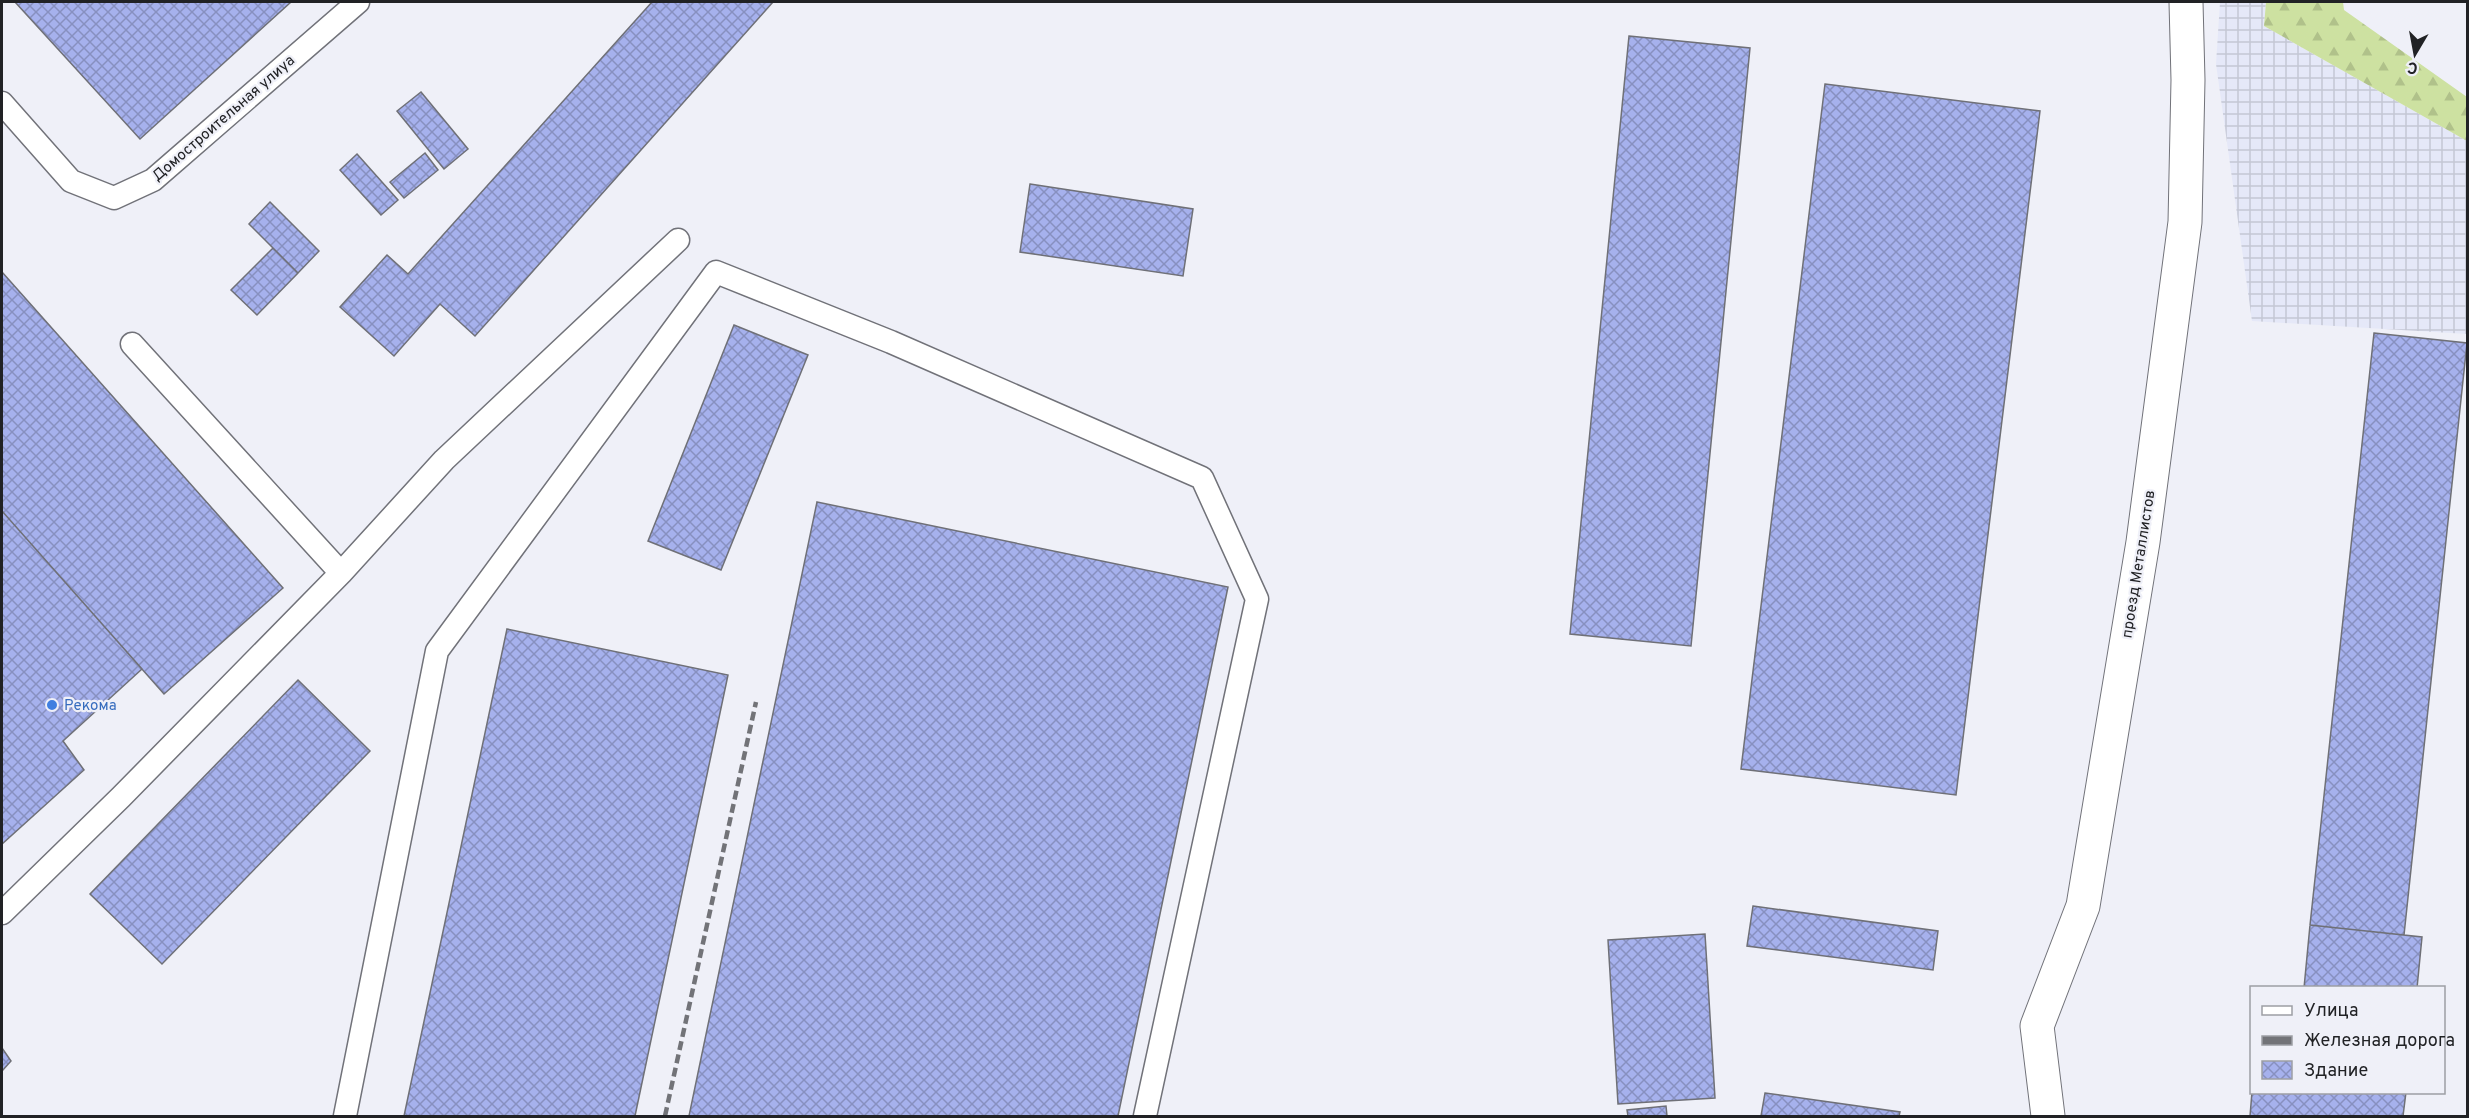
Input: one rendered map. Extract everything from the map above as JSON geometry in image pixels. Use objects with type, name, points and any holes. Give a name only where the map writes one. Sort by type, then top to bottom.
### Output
[{"type":"street","name":"проезд Металлистов","points":[[2048,1116],[2037,1026],[2083,906],[2143,542],[2185,222],[2188,80],[2186,2]]},
{"type":"lane","name":"Домостроительная улиуа","points":[[2,103],[71,181],[114,198],[153,180],[358,2]]},
{"type":"lane","points":[[2,913],[121,797],[342,573],[444,460],[678,240]]},
{"type":"lane","points":[[345,1116],[437,651],[716,272],[891,342],[1202,478],[1257,599],[1145,1116]]},
{"type":"lane","points":[[132,344],[342,573]]},
{"type":"shaded area","points":[[2220,2],[2266,2],[2264,26],[2467,141],[2467,334],[2252,321],[2216,64]]},
{"type":"green space","points":[[2266,2],[2343,2],[2344,10],[2467,97],[2467,141],[2264,26]]},
{"type":"building","points":[[15,2],[291,2],[140,139]]},
{"type":"building","points":[[652,2],[773,2],[475,336],[440,304],[394,356],[340,307],[387,255],[408,274]]},
{"type":"building","points":[[1629,36],[1750,48],[1691,646],[1570,634]]},
{"type":"building","points":[[1825,84],[2040,111],[1956,795],[1741,769]]},
{"type":"building","points":[[421,92],[468,149],[444,169],[397,111]]},
{"type":"building","points":[[425,153],[438,170],[404,198],[390,182]]},
{"type":"building","points":[[357,154],[398,200],[381,215],[340,170]]},
{"type":"building","points":[[1030,184],[1193,209],[1183,276],[1020,252]]},
{"type":"building","points":[[270,202],[319,251],[298,273],[249,224]]},
{"type":"building","points":[[273,248],[298,273],[257,315],[231,290]]},
{"type":"building","points":[[2,272],[283,588],[164,694],[2,511]]},
{"type":"building","points":[[734,325],[808,355],[721,570],[648,541]]},
{"type":"building","points":[[2374,333],[2467,343],[2404,935],[2310,925]]},
{"type":"building","points":[[817,502],[1228,587],[1118,1116],[689,1116]]},
{"type":"building","name":"Рекома","points":[[2,511],[142,669],[63,741],[84,770],[2,844]]},
{"type":"building","points":[[507,629],[728,675],[635,1116],[404,1116]]},
{"type":"building","points":[[298,680],[370,751],[162,964],[90,894]]},
{"type":"building","points":[[1753,906],[1938,931],[1933,970],[1747,946]]},
{"type":"building","points":[[2310,925],[2422,937],[2417,986],[2304,986]]},
{"type":"building","points":[[1705,934],[1715,1098],[1618,1104],[1608,940]]},
{"type":"building","points":[[2,1048],[11,1061],[2,1071]]},
{"type":"building","points":[[1765,1093],[1900,1112],[1899,1116],[1761,1116]]},
{"type":"building","points":[[2252,1094],[2406,1094],[2403,1116],[2250,1116]]},
{"type":"building","points":[[1666,1106],[1667,1116],[1628,1116],[1627,1110]]},
{"type":"railway","points":[[665,1116],[756,702]]},
{"type":"place","name":"Рекома","points":[[52,705]]}]
